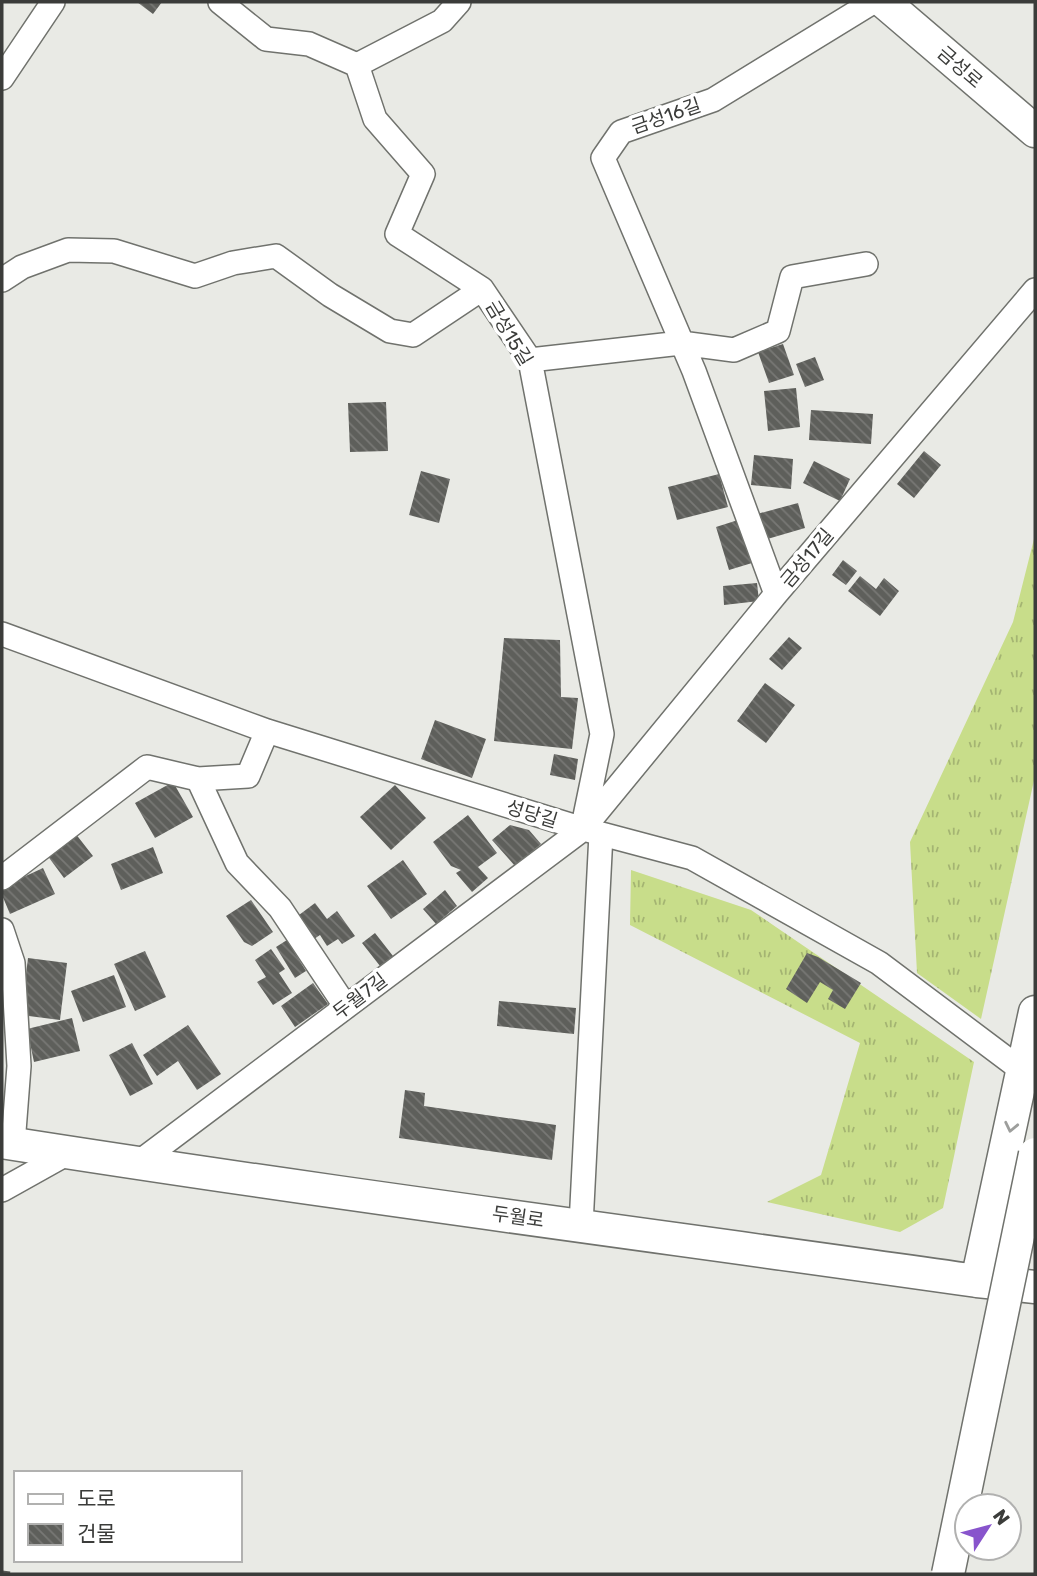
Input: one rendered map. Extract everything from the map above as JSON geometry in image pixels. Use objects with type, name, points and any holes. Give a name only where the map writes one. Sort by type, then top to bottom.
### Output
[{"type":"main road","name":"금성로","points":[[884,2],[1035,131]]},
{"type":"main road","points":[[977,1281],[1035,1012]]},
{"type":"main road","name":"두월로","points":[[8,1143],[977,1281],[1033,1278]]},
{"type":"main road","points":[[948,1574],[1035,1154]]},
{"type":"street","points":[[2,78],[53,2]]},
{"type":"street","points":[[220,2],[266,39],[309,44],[357,65],[442,20],[459,2]]},
{"type":"street","name":"금성16길","points":[[776,594],[694,372],[603,158],[621,132],[713,100],[873,2]]},
{"type":"street","name":"금성15길","points":[[357,65],[375,119],[423,174],[397,234],[482,289],[530,360],[602,734],[592,832],[581,1226]]},
{"type":"street","points":[[2,280],[22,267],[68,250],[114,251],[195,276],[233,263],[276,256],[330,295],[390,331],[413,335],[482,289]]},
{"type":"street","points":[[530,360],[681,343],[734,350],[778,331],[792,277],[866,264]]},
{"type":"street","name":"금성17길","points":[[592,832],[776,594],[1035,289]]},
{"type":"street","name":"성당길","points":[[2,634],[267,731],[592,832],[692,858],[879,964],[1023,1071]]},
{"type":"street","points":[[2,878],[147,767],[198,779],[248,776],[267,731]]},
{"type":"street","points":[[198,779],[237,863],[280,908],[346,1007]]},
{"type":"street","name":"두월7길","points":[[138,1163],[346,1007],[592,832]]},
{"type":"street","points":[[2,930],[13,963],[8,1143]]},
{"type":"street","points":[[2,1190],[70,1152]]},
{"type":"green space","points":[[1035,535],[1035,776],[981,1019],[917,973],[910,842],[1013,622]]},
{"type":"green space","points":[[631,870],[751,910],[974,1062],[943,1208],[900,1232],[767,1202],[821,1175],[860,1043],[630,925]]},
{"type":"building","points":[[137,2],[162,2],[153,14]]},
{"type":"building","points":[[783,344],[794,375],[769,383],[758,352]]},
{"type":"building","points":[[815,357],[824,380],[805,387],[796,364]]},
{"type":"building","points":[[796,388],[800,427],[768,431],[764,391]]},
{"type":"building","points":[[386,402],[388,451],[350,452],[348,403]]},
{"type":"building","points":[[811,410],[873,414],[871,444],[809,440]]},
{"type":"building","points":[[924,451],[941,465],[914,498],[897,484]]},
{"type":"building","points":[[754,455],[793,459],[791,489],[751,485]]},
{"type":"building","points":[[814,461],[850,479],[840,501],[803,483]]},
{"type":"building","points":[[421,471],[450,479],[439,523],[409,515]]},
{"type":"building","points":[[719,474],[728,507],[677,520],[668,487]]},
{"type":"building","points":[[798,503],[805,528],[764,540],[757,514]]},
{"type":"building","points":[[738,520],[752,563],[729,570],[716,527]]},
{"type":"building","points":[[843,560],[857,571],[846,585],[832,575]]},
{"type":"building","points":[[860,576],[876,589],[884,578],[899,591],[880,616],[848,591]]},
{"type":"building","points":[[757,583],[759,601],[724,605],[723,586]]},
{"type":"building","points":[[789,637],[802,648],[782,670],[769,659]]},
{"type":"building","points":[[504,638],[560,640],[561,697],[578,698],[572,749],[494,741]]},
{"type":"building","points":[[765,683],[795,705],[766,743],[737,721]]},
{"type":"building","points":[[435,720],[486,739],[472,778],[421,759]]},
{"type":"building","points":[[554,754],[578,759],[575,780],[550,775]]},
{"type":"building","points":[[173,782],[193,817],[155,838],[135,803]]},
{"type":"building","points":[[395,785],[426,818],[391,850],[360,817]]},
{"type":"building","points":[[468,815],[497,853],[478,867],[488,878],[472,892],[456,873],[461,870],[451,866],[433,842]]},
{"type":"building","points":[[510,825],[529,830],[541,844],[515,866],[492,840]]},
{"type":"building","points":[[75,833],[93,856],[64,878],[47,855]]},
{"type":"building","points":[[153,847],[163,873],[121,890],[111,864]]},
{"type":"building","points":[[403,860],[427,894],[391,919],[367,886]]},
{"type":"building","points":[[43,868],[55,894],[10,914],[2,895],[2,887]]},
{"type":"building","points":[[445,890],[457,906],[436,924],[423,909]]},
{"type":"building","points":[[251,900],[273,932],[252,946],[244,942],[226,916]]},
{"type":"building","points":[[315,903],[327,919],[337,911],[355,936],[342,944],[338,939],[327,946],[320,935],[311,941],[295,918]]},
{"type":"building","points":[[375,933],[393,956],[380,966],[362,943]]},
{"type":"building","points":[[287,940],[306,971],[295,978],[276,947]]},
{"type":"building","points":[[271,949],[285,969],[279,973],[292,993],[273,1005],[257,982],[266,977],[255,960]]},
{"type":"building","points":[[145,951],[166,997],[135,1011],[114,964]]},
{"type":"building","points":[[807,953],[861,983],[845,1009],[828,999],[833,990],[820,982],[807,1003],[786,989]]},
{"type":"building","points":[[28,958],[67,963],[60,1020],[21,1015]]},
{"type":"building","points":[[114,975],[126,1007],[83,1022],[71,991]]},
{"type":"building","points":[[313,983],[328,1004],[295,1027],[281,1006]]},
{"type":"building","points":[[499,1001],[576,1008],[574,1034],[497,1026]]},
{"type":"building","points":[[72,1018],[80,1051],[34,1062],[27,1029]]},
{"type":"building","points":[[188,1025],[221,1074],[197,1090],[178,1061],[157,1076],[143,1055]]},
{"type":"building","points":[[132,1043],[153,1084],[130,1096],[109,1055]]},
{"type":"building","points":[[405,1090],[425,1093],[424,1106],[556,1125],[552,1160],[399,1138]]},
{"type":"railway","points":[[2,1573],[10,1574]]}]
